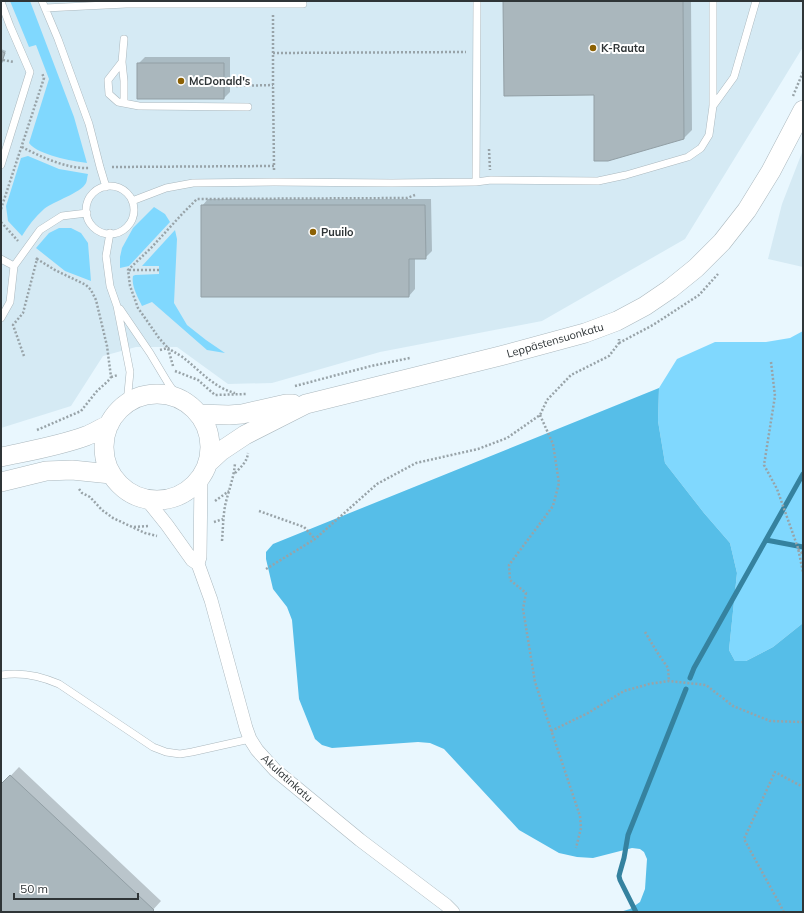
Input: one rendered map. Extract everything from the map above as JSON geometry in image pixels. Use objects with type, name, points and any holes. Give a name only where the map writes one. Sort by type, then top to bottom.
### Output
[{"type":"main road","name":"Leppästensuonkatu","points":[[205,470],[218,454],[245,435],[306,404],[578,335],[617,321],[645,306],[670,289],[696,268],[722,242],[747,210],[787,142],[797,104]]},
{"type":"main road","points":[[153,394],[166,395],[179,399],[199,414],[206,425],[210,437],[210,450],[205,470],[190,489],[176,497],[162,500],[147,500],[132,495],[120,486],[111,474],[106,462],[104,450],[105,437],[109,425],[117,413],[127,403],[140,397],[153,394]]},
{"type":"main road","name":"Leppästensuonkatu","points":[[199,414],[242,414],[286,404],[306,404]]},
{"type":"main road","points":[[1,457],[78,438],[109,425]]},
{"type":"main road","points":[[1,482],[46,471],[72,470],[111,474]]},
{"type":"street","name":"Akulatinkatu","points":[[205,470],[201,511],[200,557],[198,564],[211,600],[250,740],[256,750],[275,770],[360,840],[453,912]]},
{"type":"street","name":"Akulatinkatu","points":[[147,500],[192,560],[198,564]]},
{"type":"lane","points":[[42,1],[58,39],[89,124],[106,187]]},
{"type":"lane","points":[[476,182],[477,1]]},
{"type":"lane","points":[[132,201],[166,188],[193,183],[418,183],[476,182],[491,180],[598,181],[626,175],[688,157],[701,148],[709,135],[713,106],[713,1]]},
{"type":"lane","points":[[713,106],[734,77],[756,1]]},
{"type":"lane","points":[[1,2],[30,72],[1,165]]},
{"type":"lane","points":[[45,8],[126,4],[303,4]]},
{"type":"lane","points":[[124,39],[122,62],[124,103]]},
{"type":"lane","points":[[122,62],[108,80],[109,94],[118,102],[139,106],[248,107]]},
{"type":"lane","points":[[111,186],[120,188],[127,193],[132,201],[134,210],[133,219],[121,232],[112,234],[104,233],[96,229],[90,222],[87,213],[88,203],[93,194],[101,188],[111,186]]},
{"type":"lane","points":[[1,318],[10,302],[14,266],[40,230],[62,216],[87,213]]},
{"type":"lane","points":[[110,233],[106,256],[110,286],[117,306],[130,372],[127,403]]},
{"type":"lane","points":[[1,259],[14,266]]},
{"type":"lane","points":[[117,306],[150,353],[179,399]]},
{"type":"lane","points":[[1,675],[28,675],[48,679],[59,684],[152,747],[166,752],[180,754],[250,740]]},
{"type":"path","points":[[273,4],[272,85],[274,199]]},
{"type":"path","points":[[272,53],[476,52]]},
{"type":"path","points":[[797,104],[803,72]]},
{"type":"path","points":[[236,86],[272,85]]},
{"type":"path","points":[[22,146],[33,153],[65,165],[86,168],[274,166]]},
{"type":"path","points":[[128,270],[152,248],[197,199],[408,198],[418,195],[418,183]]},
{"type":"path","points":[[32,432],[80,411],[111,377],[107,346],[97,305],[91,290],[86,285],[55,270],[37,259]]},
{"type":"path","points":[[128,270],[158,270]]},
{"type":"path","points":[[128,270],[130,286],[138,308],[168,348],[181,356],[212,382],[226,391],[249,394]]},
{"type":"path","points":[[266,569],[315,539],[377,484],[416,463],[478,449],[506,438],[540,415],[547,400],[571,375],[609,356],[619,343],[617,321]]},
{"type":"path","points":[[168,348],[171,362],[176,371]]},
{"type":"path","points":[[293,387],[371,366],[413,358]]},
{"type":"path","points":[[771,362],[775,396],[764,465],[776,488],[798,548],[803,572]]},
{"type":"path","points":[[540,415],[553,444],[559,483],[553,506],[509,565],[510,580],[526,593],[522,609],[535,682],[580,816],[581,828],[576,848]]},
{"type":"path","points":[[222,541],[223,520],[234,474]]},
{"type":"path","points":[[201,511],[229,491]]},
{"type":"path","points":[[90,496],[102,510],[125,524],[134,527],[167,525]]},
{"type":"path","points":[[259,511],[304,527],[315,539]]},
{"type":"path","points":[[798,548],[803,554]]},
{"type":"path","points":[[645,632],[668,668],[669,681]]},
{"type":"path","points":[[551,731],[588,713],[624,691],[649,684],[669,681],[706,686],[733,706],[770,721],[803,722]]},
{"type":"path","points":[[784,912],[744,839],[775,772],[803,787]]},
{"type":"shaded area","points":[[1,1],[803,1],[803,47],[685,239],[542,321],[380,352],[272,383],[228,384],[177,347],[136,347],[103,356],[71,406],[1,428]]},
{"type":"shaded area","points":[[10,1],[30,1],[74,117],[87,163],[47,154],[33,147],[29,143],[49,79],[36,45],[29,47]]},
{"type":"shaded area","points":[[803,150],[803,267],[768,259],[782,204]]},
{"type":"shaded area","points":[[28,156],[59,169],[88,174],[83,187],[44,209],[22,236],[8,221],[6,206],[21,158]]},
{"type":"shaded area","points":[[154,207],[165,214],[170,222],[129,266],[120,268],[122,248],[133,228]]},
{"type":"shaded area","points":[[59,228],[71,228],[81,233],[88,243],[91,281],[65,271],[36,248],[49,233]]},
{"type":"shaded area","points":[[175,230],[177,239],[174,303],[187,325],[225,353],[207,350],[152,302],[142,306],[135,291],[133,276],[159,274],[159,266],[142,266]]},
{"type":"shaded area","points":[[803,331],[803,623],[773,647],[746,661],[735,661],[729,650],[737,573],[730,543],[704,513],[665,463],[658,421],[659,388],[677,359],[715,342],[766,342],[790,338]]},
{"type":"shaded area","points":[[659,388],[658,421],[665,463],[704,513],[730,543],[737,573],[729,650],[735,661],[746,661],[773,647],[803,623],[803,912],[620,912],[630,909],[640,902],[645,889],[647,859],[644,852],[640,849],[632,848],[593,858],[577,857],[559,853],[519,830],[444,749],[430,743],[418,742],[332,748],[322,745],[315,739],[299,699],[292,620],[287,607],[273,589],[266,559],[266,552],[273,544]]},
{"type":"building","name":"K-Rauta","points":[[503,1],[683,1],[684,139],[608,161],[594,161],[594,95],[504,96]]},
{"type":"building","points":[[1,51],[5,53],[1,65]]},
{"type":"building","name":"McDonald's","points":[[137,63],[224,63],[224,99],[137,99]]},
{"type":"building","name":"Puuilo","points":[[201,205],[425,205],[426,259],[409,259],[409,297],[201,297]]},
{"type":"building","points":[[10,775],[154,910],[152,912],[1,912],[1,784]]},
{"type":"waterway","points":[[690,678],[694,668],[803,474]]},
{"type":"waterway","points":[[766,540],[803,547]]},
{"type":"waterway","points":[[636,912],[619,876],[628,835],[686,689]]},
{"type":"place","name":"K-Rauta","points":[[593,48]]},
{"type":"place","name":"McDonald's","points":[[181,81]]},
{"type":"place","name":"Puuilo","points":[[313,232]]}]
